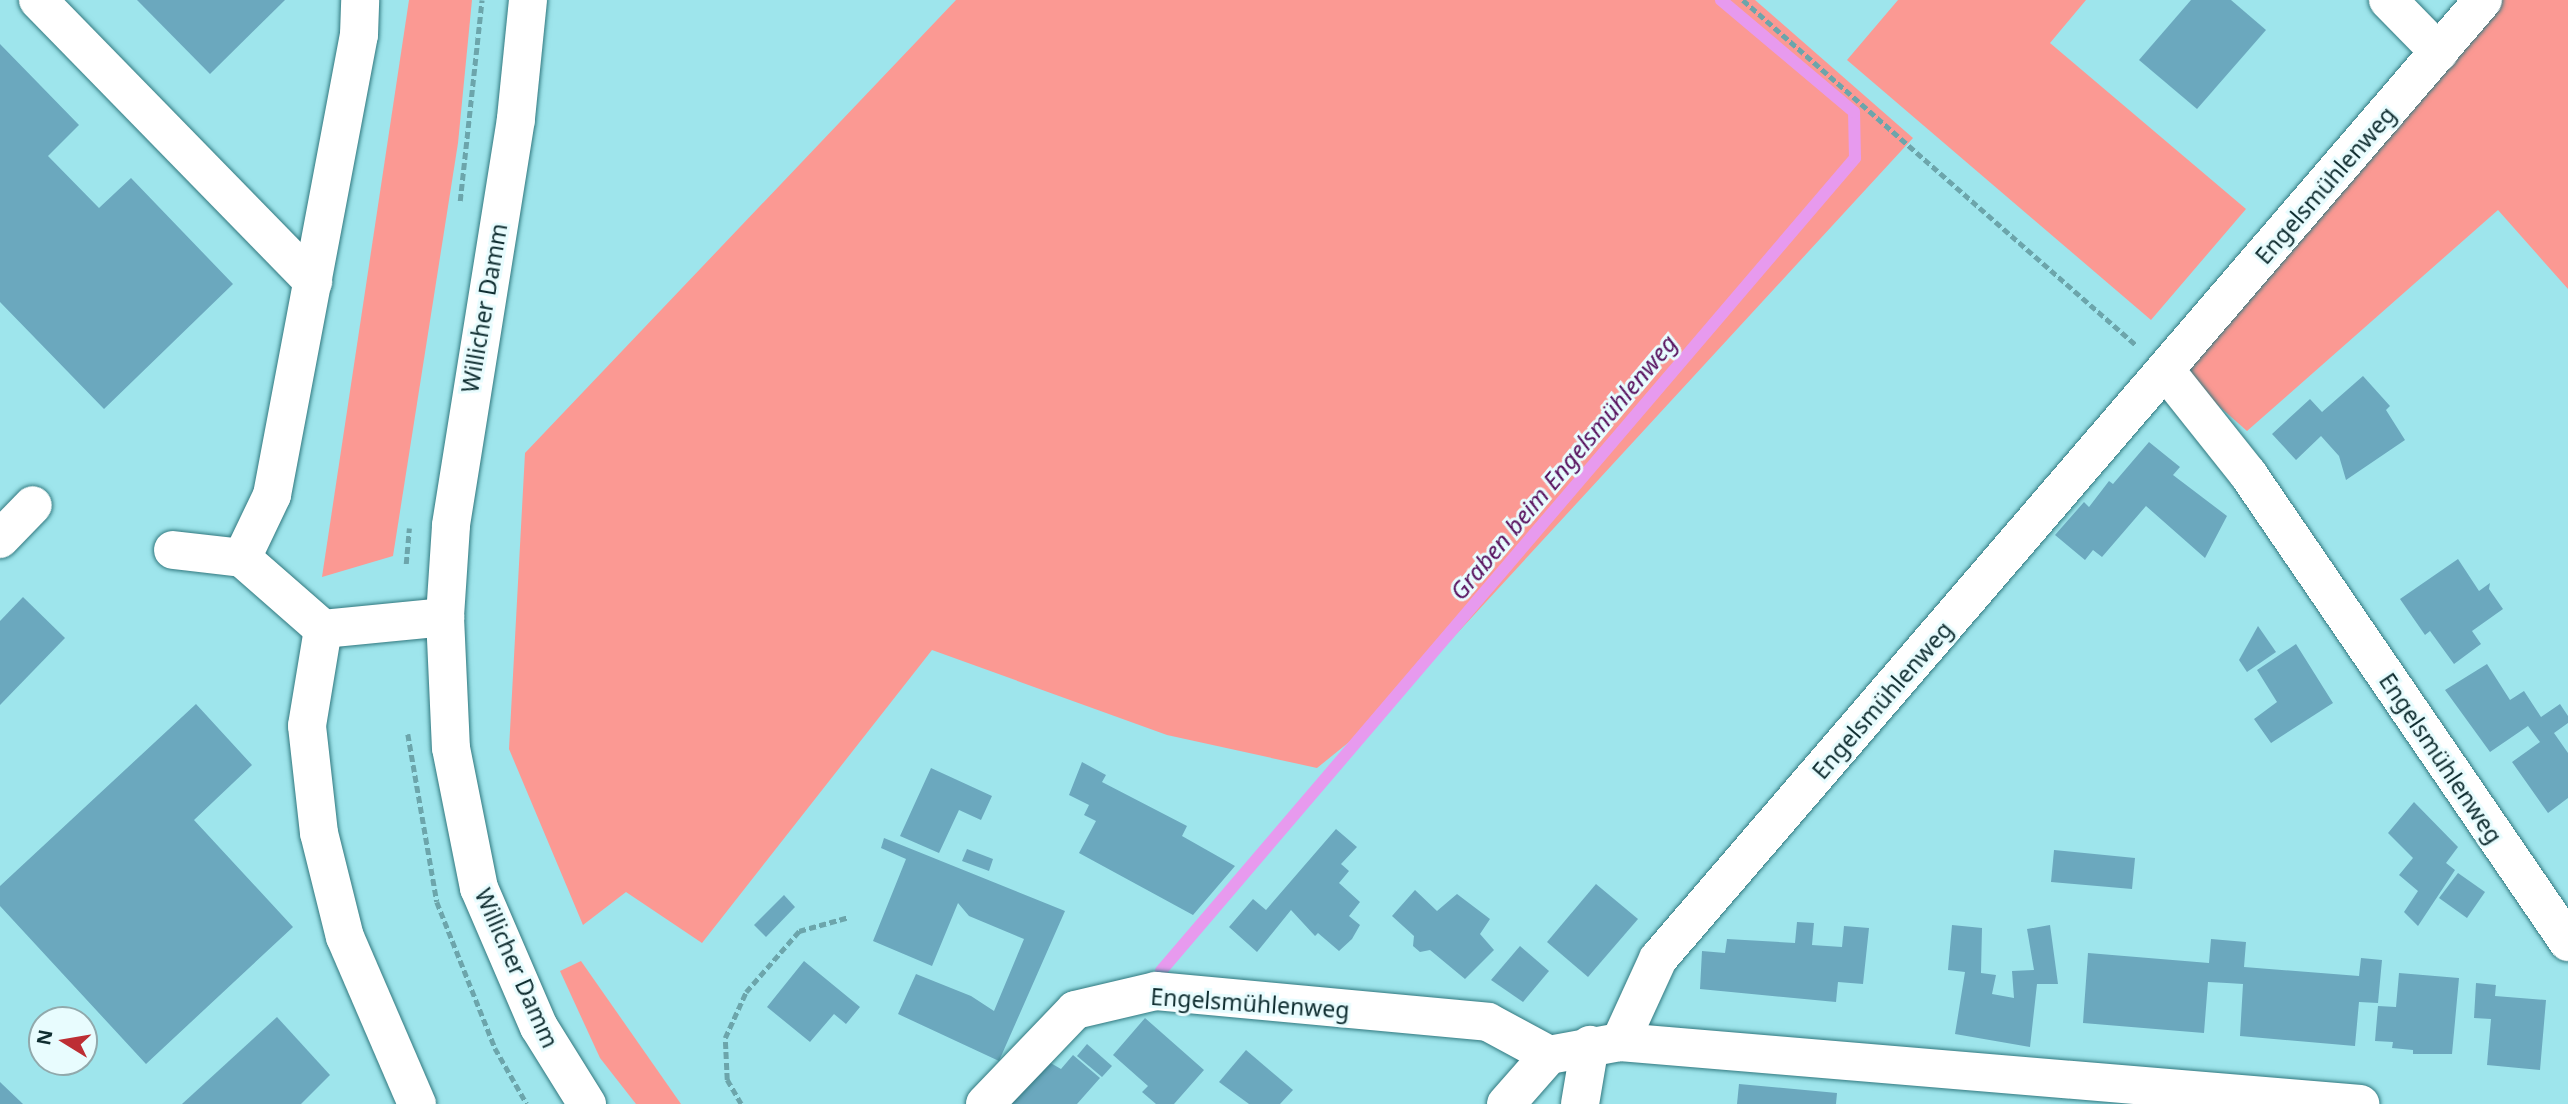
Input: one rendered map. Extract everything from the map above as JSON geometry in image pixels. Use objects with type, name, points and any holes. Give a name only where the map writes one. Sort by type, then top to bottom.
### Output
[{"type":"street","points":[[38,0],[313,282]]},
{"type":"street","points":[[242,558],[272,495],[359,35],[359,0]]},
{"type":"street","name":"Willicher Damm","points":[[528,0],[516,119],[458,474],[445,617],[451,748],[479,888],[539,1027],[587,1104]]},
{"type":"street","points":[[2388,0],[2439,52]]},
{"type":"street","name":"Engelsmühlenweg","points":[[1580,1104],[1605,1044],[1658,959],[2483,0]]},
{"type":"street","name":"Engelsmühlenweg","points":[[2166,371],[2248,474],[2568,942]]},
{"type":"street","points":[[0,540],[33,505]]},
{"type":"street","points":[[173,550],[242,558],[323,629],[445,617]]},
{"type":"street","points":[[323,629],[307,726],[319,833],[345,937],[417,1104]]},
{"type":"street","name":"Engelsmühlenweg","points":[[985,1104],[1075,1010],[1156,991],[1488,1022],[1549,1055]]},
{"type":"street","points":[[1506,1104],[1549,1055],[1605,1044],[2360,1104]]},
{"type":"path","points":[[1743,0],[2166,371]]},
{"type":"path","points":[[741,1104],[727,1080],[725,1038],[746,992],[799,932],[849,917]]},
{"type":"shaded area","points":[[409,0],[472,0],[458,143],[393,556],[322,577]]},
{"type":"shaded area","points":[[956,0],[1755,0],[1913,138],[1380,717],[1317,768],[1167,735],[932,650],[702,943],[626,892],[583,925],[509,749],[525,453]]},
{"type":"shaded area","points":[[1898,0],[2086,0],[2050,43],[2246,209],[2151,320],[1847,60]]},
{"type":"shaded area","points":[[2472,0],[2568,0],[2568,289],[2498,210],[2247,431],[2158,352]]},
{"type":"shaded area","points":[[581,961],[681,1104],[636,1104],[600,1058],[560,971]]},
{"type":"building","points":[[137,0],[285,0],[210,74]]},
{"type":"building","points":[[2191,0],[2231,0],[2266,30],[2197,109],[2139,60]]},
{"type":"building","points":[[0,44],[79,125],[48,156],[99,208],[131,178],[233,284],[104,409],[0,302]]},
{"type":"building","points":[[2363,376],[2390,406],[2386,410],[2405,440],[2346,480],[2339,456],[2321,436],[2296,460],[2272,434],[2310,399],[2322,412]]},
{"type":"building","points":[[2149,442],[2180,467],[2173,475],[2227,516],[2205,558],[2146,506],[2102,557],[2093,550],[2085,560],[2055,535],[2084,502],[2089,507],[2109,481],[2113,484]]},
{"type":"building","points":[[2458,559],[2479,591],[2490,583],[2489,589],[2503,609],[2472,631],[2481,644],[2454,664],[2430,631],[2425,635],[2400,599]]},
{"type":"building","points":[[23,597],[65,638],[0,705],[0,621]]},
{"type":"building","points":[[2258,626],[2276,652],[2247,672],[2239,660]]},
{"type":"building","points":[[2296,644],[2333,703],[2271,743],[2254,719],[2277,702],[2257,670]]},
{"type":"building","points":[[2487,664],[2510,700],[2524,691],[2541,717],[2560,704],[2568,716],[2568,723],[2554,733],[2568,753],[2568,798],[2548,813],[2512,762],[2540,742],[2528,726],[2490,752],[2445,690]]},
{"type":"building","points":[[196,704],[252,765],[194,820],[293,927],[146,1064],[98,1012],[98,1006],[92,1006],[0,906],[0,886]]},
{"type":"building","points":[[1082,762],[1106,775],[1102,782],[1187,826],[1182,836],[1235,866],[1193,915],[1079,853],[1096,821],[1084,815],[1089,805],[1069,795]]},
{"type":"building","points":[[931,768],[992,796],[981,820],[959,810],[939,853],[900,836]]},
{"type":"building","points":[[2414,802],[2458,847],[2446,863],[2455,870],[2418,926],[2404,912],[2418,891],[2399,875],[2413,858],[2388,833]]},
{"type":"building","points":[[1336,829],[1357,847],[1341,864],[1349,871],[1339,883],[1360,902],[1349,916],[1360,925],[1352,939],[1339,951],[1318,933],[1315,936],[1291,910],[1257,952],[1229,927],[1253,899],[1266,910]]},
{"type":"building","points":[[884,838],[1065,911],[999,1061],[898,1014],[916,974],[971,996],[994,1011],[1024,939],[969,916],[958,903],[932,966],[873,941],[906,859],[881,848]]},
{"type":"building","points":[[967,849],[993,859],[989,871],[962,861]]},
{"type":"building","points":[[2054,850],[2135,858],[2132,889],[2051,882]]},
{"type":"building","points":[[2458,873],[2485,892],[2467,918],[2439,898]]},
{"type":"building","points":[[1596,884],[1638,919],[1588,977],[1547,942]]},
{"type":"building","points":[[1415,890],[1437,911],[1457,894],[1490,919],[1480,934],[1494,950],[1465,979],[1430,950],[1420,952],[1413,946],[1414,936],[1392,916]]},
{"type":"building","points":[[784,895],[795,907],[766,937],[754,925]]},
{"type":"building","points":[[1797,922],[1814,923],[1812,945],[1842,947],[1844,926],[1869,928],[1863,984],[1838,982],[1836,1002],[1700,989],[1702,951],[1725,953],[1727,939],[1795,943]]},
{"type":"building","points":[[1952,925],[1982,928],[1981,973],[1996,975],[1992,994],[2014,998],[2012,971],[2034,970],[2027,929],[2050,925],[2058,984],[2037,984],[2030,1047],[1955,1034],[1965,972],[1948,970]]},
{"type":"building","points":[[2211,939],[2246,942],[2244,967],[2359,976],[2361,958],[2382,960],[2378,1003],[2359,1002],[2355,1046],[2240,1036],[2243,984],[2208,982],[2204,1033],[2083,1023],[2088,953],[2209,963]]},
{"type":"building","points":[[1520,946],[1549,971],[1523,1002],[1491,980]]},
{"type":"building","points":[[804,961],[860,1007],[846,1024],[834,1014],[810,1042],[767,1007]]},
{"type":"building","points":[[2399,973],[2459,978],[2452,1054],[2413,1054],[2413,1050],[2392,1048],[2393,1042],[2375,1041],[2378,1006],[2396,1007]]},
{"type":"building","points":[[2476,983],[2496,985],[2495,996],[2546,1000],[2540,1070],[2487,1065],[2491,1019],[2474,1018]]},
{"type":"building","points":[[277,1017],[330,1075],[301,1104],[182,1104]]},
{"type":"building","points":[[1145,1018],[1204,1070],[1174,1104],[1156,1104],[1142,1092],[1148,1086],[1113,1055]]},
{"type":"building","points":[[1087,1044],[1112,1066],[1102,1077],[1077,1056]]},
{"type":"building","points":[[1246,1050],[1293,1090],[1280,1104],[1249,1104],[1219,1082]]},
{"type":"building","points":[[1073,1055],[1100,1078],[1077,1104],[1001,1104],[1042,1058],[1061,1069]]},
{"type":"building","points":[[0,1082],[23,1104],[0,1104]]},
{"type":"building","points":[[1739,1084],[1837,1093],[1836,1104],[1737,1104]]},
{"type":"waterway","name":"Graben beim Engelsmühlenweg","points":[[1161,971],[1855,158],[1854,112],[1721,0]]}]
